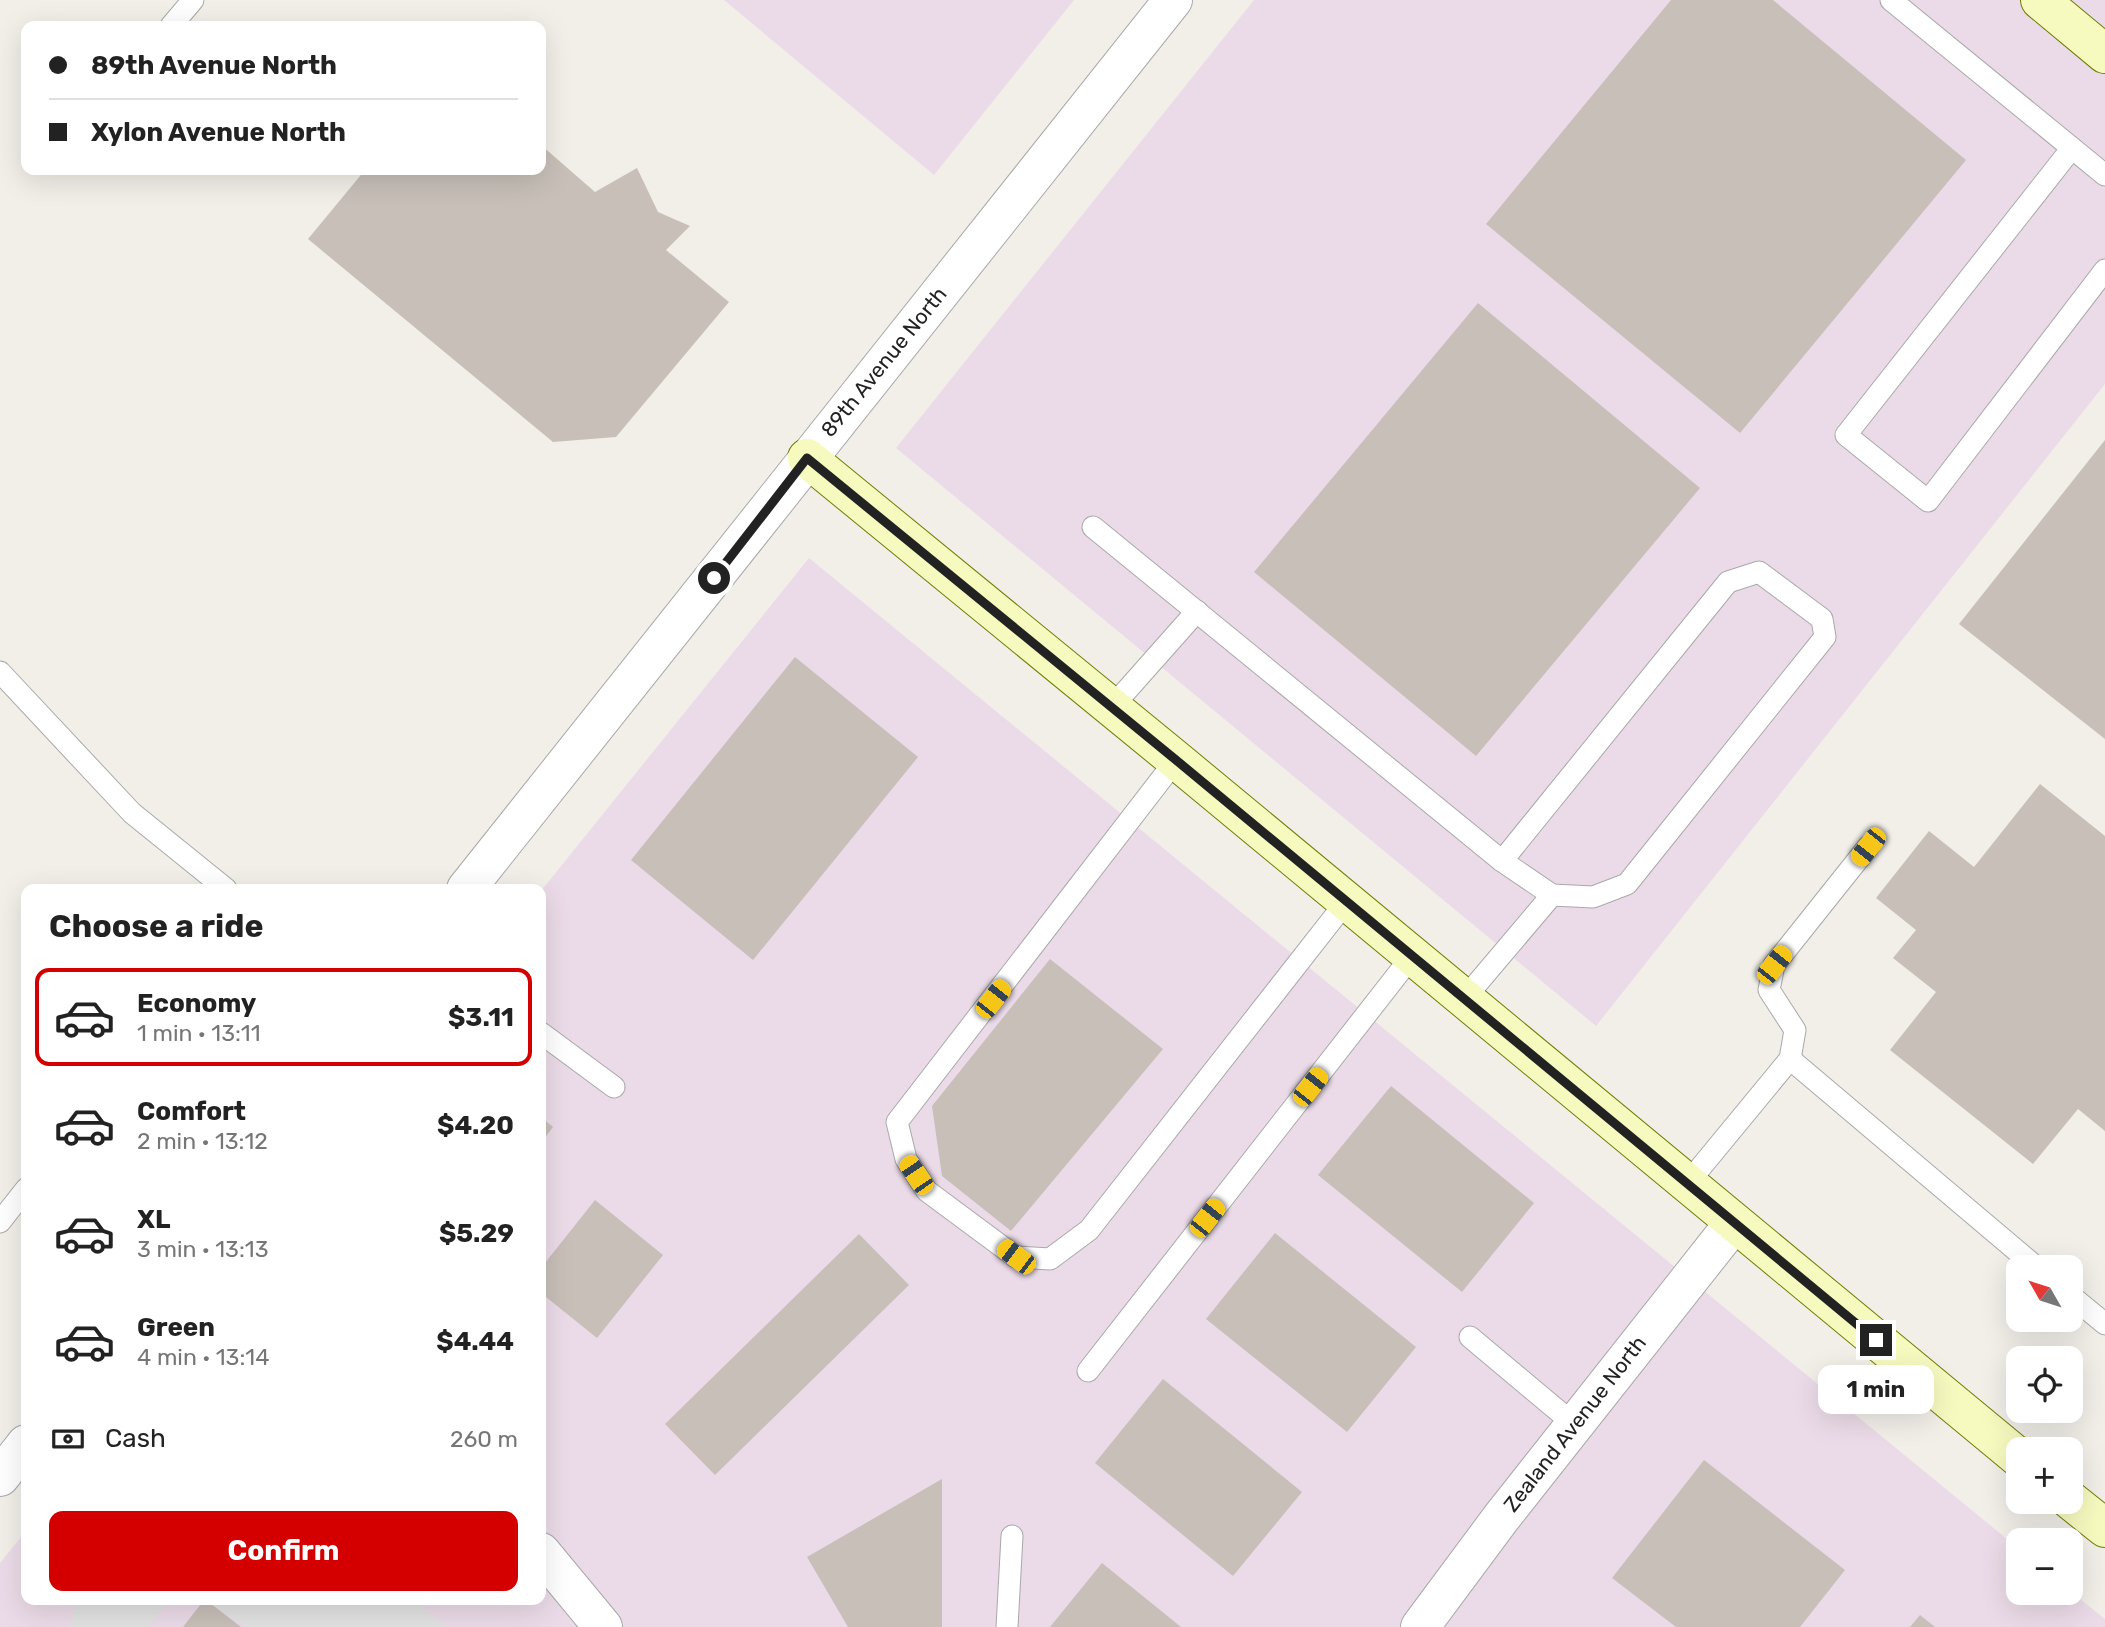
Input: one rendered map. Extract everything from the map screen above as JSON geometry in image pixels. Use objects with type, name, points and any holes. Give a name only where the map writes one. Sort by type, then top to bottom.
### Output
[{"type":"street","name":"89th Avenue North","points":[[470,884],[1173,0]]},
{"type":"street","points":[[2040,0],[2105,54]]},
{"type":"street","points":[[807,458],[2006,1447]]},
{"type":"street","name":"Zealand Avenue North","points":[[1420,1627],[1501,1518],[1734,1223]]},
{"type":"street","points":[[0,1477],[21,1450]]},
{"type":"street","points":[[2083,1510],[2105,1528]]},
{"type":"street","points":[[546,1558],[603,1627]]},
{"type":"lane","points":[[175,21],[192,0]]},
{"type":"lane","points":[[1891,0],[2105,175]]},
{"type":"lane","points":[[2072,148],[1846,435],[1928,501],[2105,270]]},
{"type":"lane","points":[[1093,527],[1502,861],[1552,895],[1593,897],[1628,884],[1825,637],[1822,620],[1759,572],[1728,582],[1502,861]]},
{"type":"lane","points":[[1111,708],[1197,611]]},
{"type":"lane","points":[[0,672],[132,813],[220,884]]},
{"type":"lane","points":[[1176,760],[897,1122],[906,1159],[927,1191],[1016,1257],[1050,1259],[1089,1230],[1346,902]]},
{"type":"lane","points":[[1687,1184],[1790,1059],[1795,1030],[1769,990],[1774,965],[1868,847]]},
{"type":"lane","points":[[1464,999],[1552,895]]},
{"type":"lane","points":[[1088,1371],[1412,956]]},
{"type":"lane","points":[[546,1037],[614,1087]]},
{"type":"lane","points":[[1790,1059],[2022,1255]]},
{"type":"lane","points":[[0,1222],[21,1195]]},
{"type":"lane","points":[[2083,1306],[2105,1324]]},
{"type":"lane","points":[[1470,1337],[1575,1425]]},
{"type":"lane","points":[[1007,1627],[1012,1536]]},
{"type":"shaded area","points":[[724,0],[1074,0],[934,175]]},
{"type":"shaded area","points":[[1254,0],[2105,0],[2105,384],[1596,1026],[896,448]]},
{"type":"shaded area","points":[[809,558],[2006,1538],[2006,1605],[2083,1605],[2083,1601],[2105,1619],[2105,1627],[0,1627],[0,1563],[21,1537],[21,1605],[546,1605],[546,885]]},
{"type":"shaded area","points":[[72,1605],[165,1605],[149,1627],[70,1627],[75,1607]]},
{"type":"shaded area","points":[[213,1605],[419,1605],[448,1627],[245,1627]]},
{"type":"building","points":[[1671,0],[1773,0],[1966,160],[1740,433],[1486,224]]},
{"type":"building","points":[[546,149],[595,192],[637,168],[658,212],[690,226],[666,250],[729,302],[616,437],[553,442],[308,239],[361,175],[546,175]]},
{"type":"building","points":[[1478,303],[1700,488],[1476,756],[1254,572]]},
{"type":"building","points":[[2105,440],[2105,739],[1959,624]]},
{"type":"building","points":[[795,657],[918,757],[753,960],[631,860]]},
{"type":"building","points":[[2040,784],[2105,836],[2105,1131],[2078,1109],[2033,1164],[1890,1050],[1936,992],[1893,958],[1916,930],[1876,898],[1929,831],[1974,867]]},
{"type":"building","points":[[1050,959],[1163,1049],[1011,1231],[942,1176],[932,1106]]},
{"type":"building","points":[[1391,1086],[1534,1203],[1462,1292],[1318,1175]]},
{"type":"building","points":[[546,1121],[553,1127],[546,1136]]},
{"type":"building","points":[[595,1200],[663,1255],[597,1338],[546,1297],[546,1262]]},
{"type":"building","points":[[1275,1233],[1416,1347],[1347,1432],[1206,1319]]},
{"type":"building","points":[[859,1234],[909,1285],[715,1475],[665,1424]]},
{"type":"building","points":[[1163,1379],[1302,1492],[1233,1576],[1095,1463]]},
{"type":"building","points":[[1704,1460],[1845,1570],[1800,1627],[1676,1627],[1612,1578]]},
{"type":"building","points":[[942,1479],[942,1627],[848,1627],[807,1557]]},
{"type":"building","points":[[1102,1563],[1181,1627],[1050,1627]]},
{"type":"building","points":[[200,1605],[212,1605],[241,1627],[183,1627]]},
{"type":"building","points":[[1920,1615],[1935,1627],[1910,1627]]},
{"type":"route","points":[[714,578],[807,458],[1876,1340]]}]
